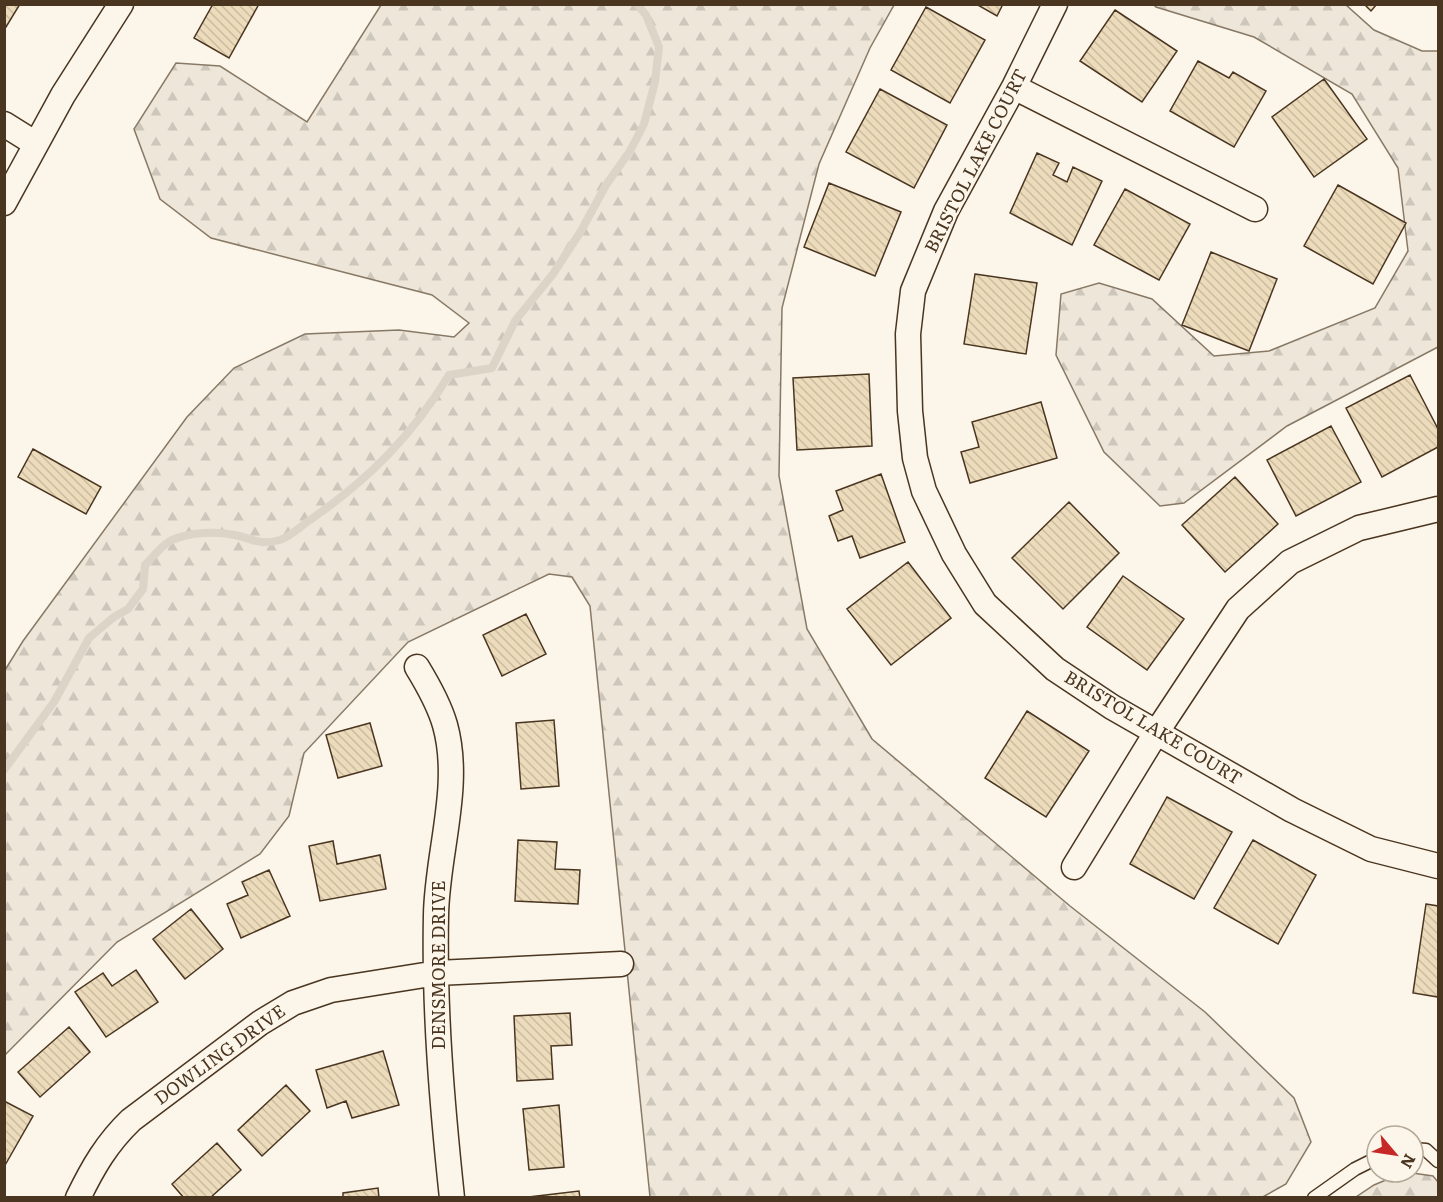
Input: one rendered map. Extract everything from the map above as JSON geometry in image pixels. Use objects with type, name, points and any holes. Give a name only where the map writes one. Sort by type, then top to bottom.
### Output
[{"type":"street","points":[[4,203],[63,95],[121,4]]},
{"type":"street","name":"BRISTOL LAKE COURT","points":[[1055,4],[1014,87],[946,212],[913,291],[908,334],[910,411],[915,458],[924,491],[954,554],[985,604],[1055,669],[1112,707],[1292,810],[1371,849],[1438,866]]},
{"type":"street","points":[[1014,87],[1255,209]]},
{"type":"street","points":[[4,124],[36,144]]},
{"type":"street","points":[[1074,867],[1156,733],[1238,609],[1290,562],[1359,528],[1438,509]]},
{"type":"street","name":"DENSMORE DRIVE","points":[[417,667],[432,691],[445,725],[450,761],[449,798],[436,914],[437,1026],[452,1197]]},
{"type":"street","name":"DOWLING DRIVE","points":[[78,1197],[94,1164],[124,1126],[260,1023],[293,1003],[331,990],[437,973],[621,964]]},
{"type":"lane","points":[[1425,1150],[1438,1161]]},
{"type":"lane","points":[[1314,1197],[1365,1164]]},
{"type":"green space","points":[[381,5],[894,5],[870,48],[819,164],[782,308],[779,476],[807,629],[872,739],[1070,906],[1205,1012],[1294,1098],[1311,1142],[1286,1184],[1261,1198],[650,1197],[590,606],[572,577],[549,574],[408,642],[304,753],[289,816],[260,854],[117,942],[5,1055],[5,670],[23,641],[187,417],[234,368],[305,334],[399,330],[454,337],[469,323],[432,295],[211,238],[160,199],[134,129],[176,63],[220,66],[307,122]]},
{"type":"green space","points":[[1154,5],[1346,5],[1374,30],[1422,51],[1438,51],[1438,347],[1287,426],[1184,503],[1160,506],[1104,452],[1056,355],[1061,294],[1099,283],[1152,299],[1214,356],[1269,351],[1375,308],[1408,251],[1398,168],[1352,94],[1254,37]]},
{"type":"green space","points":[[1425,1175],[1433,1176],[1438,1182],[1438,1197],[1356,1197],[1374,1185],[1425,1184]]},
{"type":"building","points":[[4,4],[20,4],[6,27],[4,26]]},
{"type":"building","points":[[213,4],[259,4],[229,58],[194,38]]},
{"type":"building","points":[[976,4],[1003,4],[997,16]]},
{"type":"building","points":[[1364,4],[1377,4],[1371,11]]},
{"type":"building","points":[[926,7],[985,40],[950,103],[891,70]]},
{"type":"building","points":[[1115,10],[1177,51],[1142,102],[1080,61]]},
{"type":"building","points":[[1198,61],[1229,78],[1233,72],[1266,91],[1234,147],[1170,111]]},
{"type":"building","points":[[1324,79],[1367,139],[1314,177],[1272,117]]},
{"type":"building","points":[[880,89],[947,125],[914,188],[846,152]]},
{"type":"building","points":[[1037,153],[1059,163],[1053,175],[1067,182],[1073,167],[1102,181],[1072,245],[1010,213]]},
{"type":"building","points":[[829,183],[901,212],[875,276],[804,247]]},
{"type":"building","points":[[1338,185],[1406,223],[1373,284],[1304,246]]},
{"type":"building","points":[[1125,189],[1190,224],[1159,280],[1094,245]]},
{"type":"building","points":[[1211,252],[1277,279],[1249,351],[1182,325]]},
{"type":"building","points":[[975,274],[1037,283],[1026,354],[964,344]]},
{"type":"building","points":[[869,374],[872,446],[797,450],[793,378]]},
{"type":"building","points":[[1410,375],[1438,429],[1438,447],[1382,477],[1346,408]]},
{"type":"building","points":[[1041,402],[1057,458],[970,483],[961,452],[979,447],[972,422]]},
{"type":"building","points":[[1331,426],[1361,482],[1296,516],[1267,460]]},
{"type":"building","points":[[33,449],[101,487],[86,514],[18,477]]},
{"type":"building","points":[[881,474],[905,542],[860,558],[852,536],[838,541],[829,516],[843,510],[836,491]]},
{"type":"building","points":[[1235,477],[1278,524],[1225,572],[1182,525]]},
{"type":"building","points":[[1069,502],[1119,553],[1063,609],[1012,558]]},
{"type":"building","points":[[908,562],[951,618],[891,665],[847,609]]},
{"type":"building","points":[[1123,576],[1184,619],[1147,670],[1087,627]]},
{"type":"building","points":[[526,614],[546,654],[502,676],[483,635]]},
{"type":"building","points":[[1027,711],[1089,751],[1046,817],[985,778]]},
{"type":"building","points":[[554,720],[559,786],[521,789],[516,723]]},
{"type":"building","points":[[370,723],[382,766],[338,778],[326,735]]},
{"type":"building","points":[[1167,797],[1232,832],[1194,899],[1130,864]]},
{"type":"building","points":[[518,840],[557,842],[555,869],[580,870],[578,904],[515,901]]},
{"type":"building","points":[[1253,840],[1316,875],[1278,944],[1214,908]]},
{"type":"building","points":[[333,841],[337,864],[380,855],[386,889],[320,901],[309,846]]},
{"type":"building","points":[[269,870],[290,916],[241,938],[227,904],[248,895],[242,882]]},
{"type":"building","points":[[1426,904],[1438,906],[1438,997],[1413,993]]},
{"type":"building","points":[[191,909],[223,949],[185,979],[153,939]]},
{"type":"building","points":[[136,970],[158,1002],[106,1037],[75,992],[103,973],[112,986]]},
{"type":"building","points":[[570,1013],[572,1045],[551,1046],[553,1079],[517,1081],[514,1016]]},
{"type":"building","points":[[69,1027],[90,1052],[40,1097],[18,1072]]},
{"type":"building","points":[[383,1051],[399,1105],[352,1118],[346,1101],[327,1108],[316,1070]]},
{"type":"building","points":[[286,1085],[310,1111],[262,1156],[238,1130]]},
{"type":"building","points":[[4,1101],[33,1116],[4,1167]]},
{"type":"building","points":[[559,1105],[564,1167],[529,1170],[523,1109]]},
{"type":"building","points":[[217,1143],[241,1170],[210,1198],[184,1198],[172,1184]]},
{"type":"building","points":[[378,1188],[379,1198],[343,1198],[343,1193]]},
{"type":"building","points":[[579,1191],[580,1198],[529,1198],[529,1197]]},
{"type":"waterway","points":[[4,770],[54,702],[89,638],[114,617],[128,609],[143,589],[145,565],[165,545],[179,537],[203,533],[235,535],[262,542],[273,542],[288,536],[351,489],[388,455],[420,418],[449,375],[492,368],[515,321],[553,274],[581,231],[606,185],[630,151],[644,124],[655,82],[659,47],[646,15],[637,4]]}]
